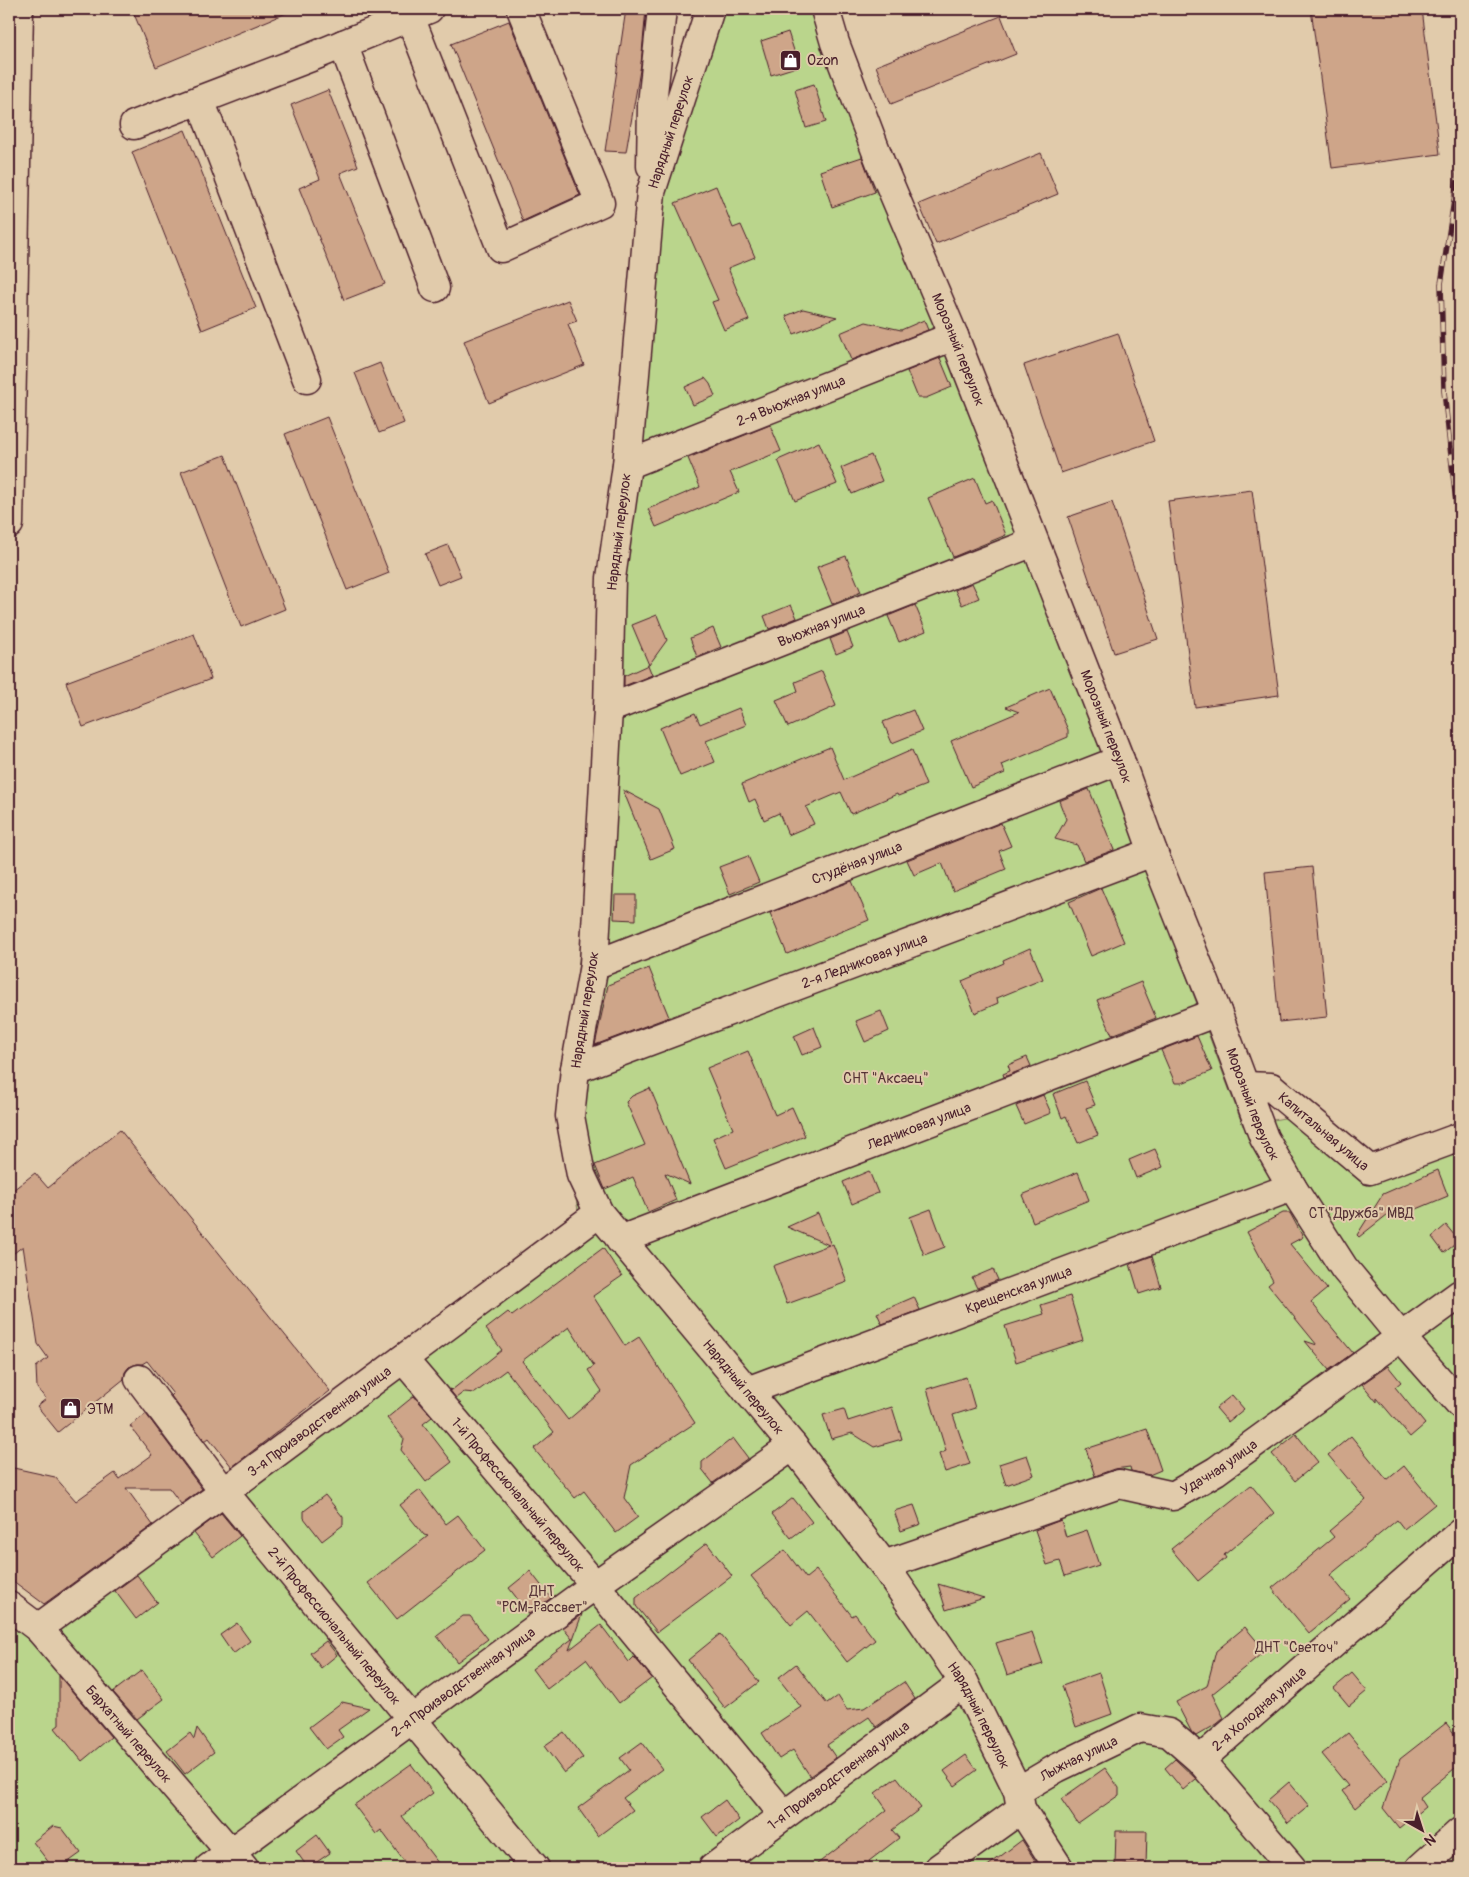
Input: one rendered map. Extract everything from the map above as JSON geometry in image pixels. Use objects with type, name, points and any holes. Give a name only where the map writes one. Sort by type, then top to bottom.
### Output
[{"type":"street","points":[[9,524],[20,9]]},
{"type":"street","points":[[134,125],[420,13],[500,248],[600,203],[521,9]]},
{"type":"street","points":[[651,192],[652,104],[662,9]]},
{"type":"street","name":"Нарядный переулок","points":[[710,9],[651,192],[627,465],[611,578],[608,709],[594,965],[575,1069],[570,1116],[576,1150],[581,1175],[600,1213],[620,1240],[793,1446],[884,1565],[964,1682],[1020,1800],[1058,1868]]},
{"type":"street","name":"Морозный переулок","points":[[825,9],[835,43],[881,164],[954,336],[1120,760],[1153,852],[1217,1012],[1264,1138],[1292,1187],[1344,1268],[1460,1404]]},
{"type":"street","points":[[343,44],[434,288]]},
{"type":"street","points":[[200,100],[307,379]]},
{"type":"street","name":"2-я Вьюжная улица","points":[[627,465],[954,336]]},
{"type":"street","name":"Вьюжная улица","points":[[608,709],[1034,542]]},
{"type":"street","name":"Студёная улица","points":[[594,965],[1120,760]]},
{"type":"street","name":"2-я Ледниковая улица","points":[[575,1069],[1153,852]]},
{"type":"street","name":"Ледниковая улица","points":[[620,1240],[1217,1012]]},
{"type":"street","name":"Капитальная улица","points":[[1245,1086],[1271,1087],[1370,1170],[1460,1138]]},
{"type":"street","name":"Крещенская улица","points":[[746,1391],[1292,1187]]},
{"type":"street","name":"3-я Производственная улица","points":[[38,1628],[600,1213]]},
{"type":"street","name":"Удачная улица","points":[[884,1565],[1119,1484],[1173,1496],[1216,1471],[1460,1294]]},
{"type":"street","name":"1-й Профессиональный переулок","points":[[403,1359],[595,1584],[784,1816]]},
{"type":"street","name":"2-й Профессиональный переулок","points":[[139,1379],[224,1492],[535,1868]]},
{"type":"street","name":"2-я Производственная улица","points":[[228,1863],[412,1720],[595,1584],[793,1446]]},
{"type":"street","name":"2-я Холодная улица","points":[[1140,1728],[1169,1733],[1200,1760],[1460,1533]]},
{"type":"street","name":"Бархатный переулок","points":[[9,1606],[38,1628],[228,1863]]},
{"type":"street","name":"1-я Производственная улица","points":[[713,1868],[964,1682]]},
{"type":"street","name":"Лыжная улица","points":[[939,1868],[1058,1768],[1140,1728]]},
{"type":"street","points":[[1200,1760],[1292,1868]]},
{"type":"street","points":[[1420,1868],[1460,1832]]},
{"type":"green space","points":[[712,9],[822,9],[1243,1126],[1289,1117],[1368,1160],[1460,1125],[1460,1868],[9,1868],[9,1593],[50,1630],[580,1221],[562,1124],[605,711],[636,277]]},
{"type":"building","points":[[132,9],[296,9],[156,67]]},
{"type":"building","points":[[626,9],[646,9],[641,64],[626,152],[605,151]]},
{"type":"building","points":[[1311,9],[1422,9],[1440,154],[1332,168]]},
{"type":"building","points":[[1001,16],[1016,54],[891,104],[876,66]]},
{"type":"building","points":[[509,21],[580,195],[523,221],[451,44]]},
{"type":"building","points":[[788,32],[799,66],[771,75],[761,41]]},
{"type":"building","points":[[814,84],[826,122],[806,128],[795,90]]},
{"type":"building","points":[[328,90],[358,166],[340,173],[385,284],[344,300],[299,188],[320,179],[291,105]]},
{"type":"building","points":[[185,130],[256,308],[202,330],[132,152]]},
{"type":"building","points":[[1041,153],[1058,194],[936,244],[919,204]]},
{"type":"building","points":[[862,157],[875,192],[832,207],[820,171]]},
{"type":"building","points":[[716,186],[733,228],[741,225],[755,257],[728,268],[749,320],[724,330],[712,302],[718,300],[675,203]]},
{"type":"building","points":[[568,300],[577,321],[568,324],[584,365],[489,403],[464,341]]},
{"type":"building","points":[[803,309],[837,317],[794,334],[786,316]]},
{"type":"building","points":[[924,320],[928,330],[851,360],[840,333],[866,322],[901,330]]},
{"type":"building","points":[[1118,333],[1154,441],[1061,473],[1024,365]]},
{"type":"building","points":[[940,358],[952,387],[926,398],[918,398],[907,371]]},
{"type":"building","points":[[380,363],[404,423],[379,433],[355,373]]},
{"type":"building","points":[[705,378],[715,396],[693,405],[685,387]]},
{"type":"building","points":[[327,417],[389,573],[347,590],[285,434]]},
{"type":"building","points":[[770,425],[781,451],[730,472],[739,492],[656,527],[648,509],[700,487],[688,458]]},
{"type":"building","points":[[819,442],[837,484],[795,501],[778,460]]},
{"type":"building","points":[[225,455],[285,609],[241,627],[181,472]]},
{"type":"building","points":[[871,455],[882,481],[852,494],[841,468]]},
{"type":"building","points":[[975,478],[985,503],[992,500],[1006,535],[953,557],[928,498]]},
{"type":"building","points":[[1252,490],[1279,695],[1195,707],[1168,501]]},
{"type":"building","points":[[1112,502],[1158,639],[1114,653],[1068,517]]},
{"type":"building","points":[[448,545],[461,576],[438,585],[425,554]]},
{"type":"building","points":[[846,556],[861,592],[832,604],[817,567]]},
{"type":"building","points":[[972,583],[979,598],[962,605],[955,590]]},
{"type":"building","points":[[791,605],[797,618],[769,629],[764,616]]},
{"type":"building","points":[[915,605],[926,631],[899,642],[888,616]]},
{"type":"building","points":[[657,615],[667,640],[649,665],[632,625]]},
{"type":"building","points":[[713,628],[721,647],[697,657],[690,638]]},
{"type":"building","points":[[847,632],[853,647],[836,654],[830,639]]},
{"type":"building","points":[[194,634],[211,679],[83,727],[66,682]]},
{"type":"building","points":[[648,665],[652,675],[624,686],[624,676]]},
{"type":"building","points":[[822,671],[836,706],[788,727],[776,700],[798,691],[795,682]]},
{"type":"building","points":[[1050,688],[1068,730],[1068,737],[1002,765],[1005,773],[971,787],[951,741],[1019,712],[1006,707]]},
{"type":"building","points":[[739,708],[746,725],[706,741],[715,762],[680,776],[660,728],[695,713],[700,724]]},
{"type":"building","points":[[913,710],[922,731],[892,743],[883,722]]},
{"type":"building","points":[[830,747],[844,780],[912,750],[926,785],[898,796],[897,794],[851,814],[841,792],[806,807],[814,824],[788,835],[779,813],[764,820],[755,799],[749,802],[742,784]]},
{"type":"building","points":[[1089,789],[1114,850],[1084,861],[1077,845],[1055,839],[1066,819],[1059,801]]},
{"type":"building","points":[[623,790],[659,809],[675,849],[651,859]]},
{"type":"building","points":[[1001,823],[1011,846],[999,851],[1006,869],[953,891],[942,863],[914,875],[907,860]]},
{"type":"building","points":[[748,856],[759,882],[730,894],[719,867]]},
{"type":"building","points":[[1312,867],[1327,1017],[1279,1022],[1265,872]]},
{"type":"building","points":[[852,881],[869,920],[787,954],[770,913]]},
{"type":"building","points":[[1101,888],[1124,942],[1091,956],[1069,902]]},
{"type":"building","points":[[615,895],[636,895],[636,920],[614,919]]},
{"type":"building","points":[[1030,948],[1043,979],[997,998],[998,1003],[975,1013],[962,981],[1004,963],[1003,960]]},
{"type":"building","points":[[649,968],[669,1017],[595,1045],[608,985]]},
{"type":"building","points":[[1141,982],[1156,1018],[1112,1035],[1097,1000]]},
{"type":"building","points":[[881,1011],[889,1031],[865,1042],[856,1021]]},
{"type":"building","points":[[814,1027],[822,1047],[802,1055],[794,1036]]},
{"type":"building","points":[[1197,1036],[1212,1071],[1182,1083],[1175,1083],[1161,1050]]},
{"type":"building","points":[[748,1051],[775,1115],[792,1107],[805,1136],[726,1168],[713,1138],[733,1129],[707,1068]]},
{"type":"building","points":[[1027,1057],[1031,1066],[1004,1077],[1003,1074],[1010,1071],[1008,1065]]},
{"type":"building","points":[[1085,1081],[1095,1105],[1086,1108],[1098,1135],[1078,1143],[1066,1116],[1062,1118],[1053,1094]]},
{"type":"building","points":[[650,1088],[690,1184],[665,1173],[676,1200],[648,1212],[633,1177],[605,1189],[595,1165],[645,1145],[626,1102],[632,1096]]},
{"type":"building","points":[[1043,1095],[1051,1113],[1024,1124],[1016,1106]]},
{"type":"building","points":[[120,1130],[330,1391],[232,1467],[209,1438],[205,1441],[171,1396],[173,1394],[147,1361],[129,1367],[125,1372],[124,1379],[58,1432],[37,1406],[46,1399],[37,1388],[36,1367],[48,1358],[38,1344],[23,1246],[9,1257],[9,1193],[35,1173],[48,1188]]},
{"type":"building","points":[[1155,1149],[1163,1167],[1136,1178],[1129,1160]]},
{"type":"building","points":[[1438,1170],[1448,1196],[1400,1216],[1397,1207],[1359,1237],[1357,1235],[1383,1194]]},
{"type":"building","points":[[869,1171],[878,1193],[852,1204],[843,1182]]},
{"type":"building","points":[[1078,1172],[1089,1200],[1033,1222],[1022,1195]]},
{"type":"building","points":[[931,1209],[945,1247],[924,1255],[910,1217]]},
{"type":"building","points":[[818,1213],[831,1245],[833,1244],[847,1282],[787,1304],[773,1266],[829,1245],[787,1227]]},
{"type":"building","points":[[1283,1213],[1290,1213],[1303,1237],[1290,1244],[1327,1289],[1311,1302],[1353,1353],[1329,1370],[1305,1341],[1317,1345],[1268,1285],[1273,1281],[1247,1232]]},
{"type":"building","points":[[1446,1225],[1459,1241],[1444,1253],[1432,1237]]},
{"type":"building","points":[[603,1248],[622,1276],[593,1296],[625,1346],[639,1337],[695,1423],[631,1465],[624,1498],[638,1517],[616,1533],[584,1491],[575,1498],[534,1449],[554,1432],[506,1370],[475,1393],[464,1392],[456,1398],[449,1389],[452,1390],[502,1350],[486,1329],[508,1312],[512,1316]],"holes":[[[569,1327],[594,1366],[588,1370],[602,1391],[568,1420],[522,1361]]]},
{"type":"building","points":[[1152,1256],[1161,1287],[1139,1294],[1130,1264]]},
{"type":"building","points":[[993,1269],[998,1280],[977,1288],[972,1278]]},
{"type":"building","points":[[1070,1296],[1083,1340],[1016,1362],[1005,1326],[1044,1314],[1041,1305]]},
{"type":"building","points":[[914,1297],[920,1310],[882,1324],[877,1313]]},
{"type":"building","points":[[1388,1366],[1401,1382],[1395,1387],[1425,1424],[1410,1437],[1377,1398],[1377,1402],[1362,1384]]},
{"type":"building","points":[[966,1377],[975,1408],[953,1415],[970,1464],[945,1472],[939,1454],[946,1451],[927,1389]]},
{"type":"building","points":[[1232,1395],[1244,1409],[1228,1422],[1216,1408]]},
{"type":"building","points":[[414,1396],[432,1417],[423,1424],[452,1462],[426,1482],[401,1450],[404,1439],[387,1418]]},
{"type":"building","points":[[892,1407],[902,1439],[874,1447],[852,1433],[831,1439],[823,1415],[844,1409],[848,1421]]},
{"type":"building","points":[[146,1414],[202,1489],[181,1504],[169,1488],[126,1488],[153,1525],[44,1604],[9,1578],[9,1467],[55,1477],[76,1501],[115,1473],[119,1479],[152,1455],[130,1426]]},
{"type":"building","points":[[1147,1429],[1161,1470],[1149,1475],[1131,1471],[1130,1467],[1114,1469],[1095,1476],[1086,1449]]},
{"type":"building","points":[[1296,1434],[1318,1462],[1295,1481],[1272,1454]]},
{"type":"building","points":[[1351,1436],[1387,1480],[1404,1466],[1435,1504],[1404,1529],[1397,1520],[1330,1575],[1350,1599],[1309,1633],[1272,1588],[1334,1537],[1329,1531],[1366,1500],[1328,1455]]},
{"type":"building","points":[[733,1438],[748,1458],[713,1483],[702,1469],[702,1462]]},
{"type":"building","points":[[1027,1455],[1034,1475],[1006,1485],[999,1464]]},
{"type":"building","points":[[1251,1485],[1274,1513],[1224,1555],[1226,1558],[1198,1581],[1171,1549]]},
{"type":"building","points":[[420,1490],[446,1524],[458,1515],[485,1550],[397,1619],[368,1583],[428,1536],[424,1535],[400,1505]]},
{"type":"building","points":[[325,1495],[343,1517],[343,1525],[322,1541],[304,1518],[304,1511]]},
{"type":"building","points":[[793,1498],[812,1522],[791,1538],[772,1514]]},
{"type":"building","points":[[914,1505],[921,1524],[901,1531],[894,1511]]},
{"type":"building","points":[[221,1513],[240,1536],[213,1557],[194,1533]]},
{"type":"building","points":[[1061,1520],[1066,1537],[1087,1530],[1099,1565],[1065,1576],[1060,1561],[1047,1565],[1035,1530]]},
{"type":"building","points":[[707,1543],[732,1576],[657,1632],[636,1606],[636,1598]]},
{"type":"building","points":[[785,1550],[806,1578],[816,1570],[852,1616],[855,1614],[875,1640],[847,1662],[808,1611],[791,1625],[751,1576]]},
{"type":"building","points":[[530,1571],[551,1598],[529,1614],[509,1588]]},
{"type":"building","points":[[137,1575],[155,1601],[158,1602],[136,1619],[115,1591]]},
{"type":"building","points":[[938,1584],[984,1598],[946,1610]]},
{"type":"building","points":[[582,1614],[569,1650],[601,1625],[629,1662],[634,1657],[652,1678],[619,1703],[586,1659],[547,1689],[532,1669],[572,1639],[563,1628]]},
{"type":"building","points":[[463,1616],[470,1616],[488,1639],[457,1662],[437,1636]]},
{"type":"building","points":[[237,1623],[250,1641],[233,1654],[220,1635]]},
{"type":"building","points":[[1245,1627],[1265,1651],[1212,1694],[1224,1718],[1196,1736],[1192,1733],[1176,1702],[1207,1686],[1216,1651]]},
{"type":"building","points":[[1032,1632],[1043,1664],[1007,1675],[996,1643]]},
{"type":"building","points":[[720,1634],[759,1682],[725,1708],[688,1660]]},
{"type":"building","points":[[326,1641],[337,1655],[321,1668],[310,1653]]},
{"type":"building","points":[[796,1664],[827,1704],[838,1696],[847,1710],[864,1708],[904,1682],[915,1699],[876,1727],[869,1717],[827,1745],[836,1758],[810,1776],[793,1750],[779,1759],[762,1733],[801,1707],[778,1678]]},
{"type":"building","points":[[142,1670],[164,1699],[137,1719],[113,1692]]},
{"type":"building","points":[[1099,1673],[1112,1714],[1076,1727],[1062,1686]]},
{"type":"building","points":[[1352,1673],[1367,1691],[1349,1706],[1334,1688]]},
{"type":"building","points":[[59,1676],[111,1737],[82,1761],[55,1728],[59,1725]]},
{"type":"building","points":[[342,1702],[369,1708],[338,1730],[343,1737],[326,1749],[309,1727]]},
{"type":"building","points":[[1446,1723],[1460,1741],[1460,1764],[1419,1798],[1425,1807],[1399,1828],[1383,1808],[1400,1759]]},
{"type":"building","points":[[197,1728],[214,1752],[185,1774],[167,1751],[190,1733],[194,1739]]},
{"type":"building","points":[[564,1732],[583,1758],[564,1773],[544,1746]]},
{"type":"building","points":[[1348,1733],[1387,1781],[1355,1808],[1342,1791],[1348,1786],[1322,1754]]},
{"type":"building","points":[[642,1742],[662,1769],[623,1798],[633,1810],[598,1836],[578,1808],[629,1770],[620,1758]]},
{"type":"building","points":[[966,1755],[977,1770],[955,1786],[944,1771]]},
{"type":"building","points":[[1175,1759],[1196,1779],[1183,1790],[1165,1768]]},
{"type":"building","points":[[411,1764],[433,1793],[402,1816],[442,1868],[409,1868],[381,1830],[376,1834],[354,1805]]},
{"type":"building","points":[[1105,1768],[1119,1788],[1119,1795],[1078,1824],[1061,1799]]},
{"type":"building","points":[[897,1777],[921,1808],[892,1830],[899,1838],[869,1861],[874,1868],[812,1868],[887,1810],[875,1793]]},
{"type":"building","points":[[1289,1782],[1309,1806],[1288,1823],[1268,1800]]},
{"type":"building","points":[[725,1800],[739,1820],[717,1837],[702,1817]]},
{"type":"building","points":[[53,1826],[62,1828],[81,1853],[60,1868],[53,1868],[33,1842]]},
{"type":"building","points":[[1116,1831],[1147,1831],[1146,1866],[1115,1865]]},
{"type":"building","points":[[317,1835],[330,1853],[308,1868],[296,1851]]},
{"type":"building","points":[[1022,1840],[1036,1862],[1027,1868],[985,1868]]},
{"type":"railway","points":[[1459,530],[1444,391],[1441,284],[1460,162]]},
{"type":"place","name":"Ozon","points":[[791,60]]},
{"type":"place","name":"ЭТМ","points":[[71,1409]]},
{"type":"park label","name":"СНТ \"Аксаец\"","points":[[886,1078]]},
{"type":"park label","name":"СТ \"Дружба\" МВД","points":[[1361,1213]]},
{"type":"park label","name":"ДНТ \"РСМ-Рассвет\"","points":[[542,1599]]},
{"type":"park label","name":"ДНТ \"Светоч\"","points":[[1297,1647]]}]
